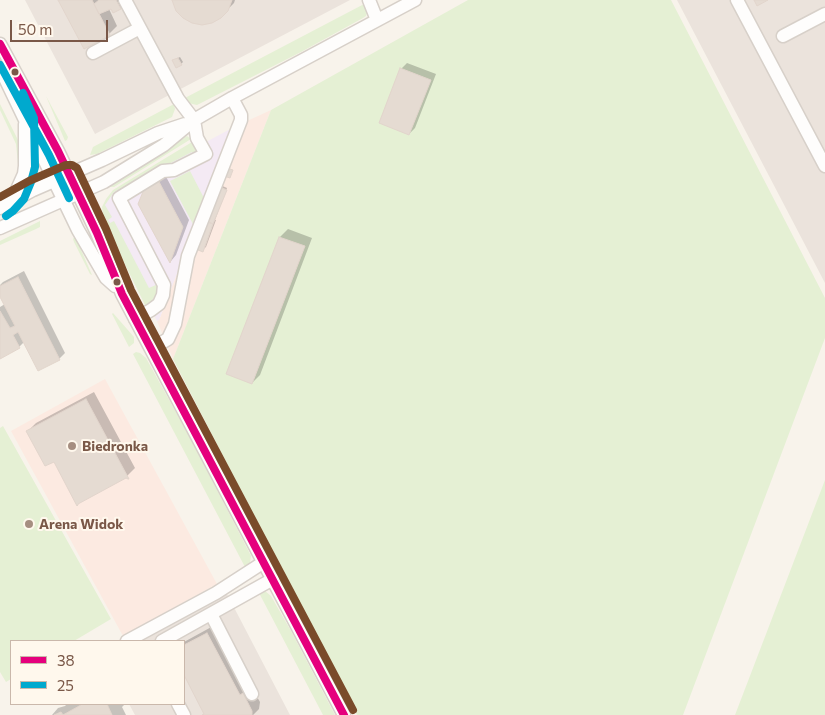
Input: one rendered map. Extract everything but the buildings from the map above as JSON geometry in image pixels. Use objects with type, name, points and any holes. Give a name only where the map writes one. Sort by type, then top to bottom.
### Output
[{"type":"street","points":[[125,0],[178,99],[194,120],[197,138],[206,154],[174,170],[163,171],[119,198],[164,285],[163,295],[159,304],[135,318]]},
{"type":"street","points":[[370,0],[377,20]]},
{"type":"street","points":[[0,228],[104,182],[164,145],[194,120],[415,0]]},
{"type":"street","points":[[738,0],[825,166]]},
{"type":"street","points":[[783,36],[825,14]]},
{"type":"street","points":[[93,53],[140,28]]},
{"type":"street","points":[[0,44],[58,151],[97,233],[122,294],[344,715]]},
{"type":"street","points":[[0,68],[78,230],[106,278],[122,294]]},
{"type":"street","points":[[152,349],[168,339],[175,324],[188,256],[240,120],[241,116],[232,98]]},
{"type":"street","points":[[3,206],[15,194],[26,166],[24,119]]},
{"type":"street","points":[[3,206],[33,190],[158,133],[194,120]]},
{"type":"street","points":[[128,640],[216,592],[264,562]]},
{"type":"street","points":[[164,640],[273,579]]},
{"type":"street","points":[[211,614],[252,694]]},
{"type":"shaded area","points":[[25,0],[350,0],[95,134]]},
{"type":"shaded area","points":[[677,0],[825,0],[825,283]]},
{"type":"shaded area","points":[[271,110],[173,359],[157,321],[234,127]]},
{"type":"shaded area","points":[[234,127],[157,321],[104,222],[105,203],[113,192]]},
{"type":"shaded area","points":[[105,379],[217,584],[123,636],[11,431]]},
{"type":"shaded area","points":[[227,594],[290,715],[135,715],[130,705],[185,705],[185,640],[140,640]]},
{"type":"green space","points":[[468,0],[671,0],[825,298],[825,338],[683,715],[357,715],[173,359],[271,110]]},
{"type":"green space","points":[[366,3],[368,11],[366,16],[301,52],[197,105],[188,103],[183,99]]},
{"type":"green space","points":[[46,96],[68,137],[65,141]]},
{"type":"green space","points":[[0,104],[19,142],[21,167],[18,164],[16,144],[0,110]]},
{"type":"green space","points":[[174,104],[175,109],[172,117],[97,154],[90,155],[93,147]]},
{"type":"green space","points":[[187,136],[191,139],[114,187],[111,187],[110,185]]},
{"type":"green space","points":[[192,142],[197,152],[195,156],[192,152],[114,192],[105,205],[112,217],[108,220],[110,223],[114,221],[149,288],[158,284],[159,288],[155,297],[149,304],[145,305],[104,222],[102,207],[113,190]]},
{"type":"green space","points":[[190,171],[205,200],[194,226],[170,181]]},
{"type":"green space","points":[[40,221],[40,227],[0,245],[0,241]]},
{"type":"green space","points":[[75,236],[92,275],[74,242]]},
{"type":"green space","points":[[112,314],[134,337],[134,343],[129,347]]},
{"type":"green space","points":[[136,352],[146,358],[248,550],[251,556],[250,563],[245,567],[133,354]]},
{"type":"green space","name":"Arena Widok","points":[[3,426],[111,619],[76,640],[10,640],[10,680],[6,682],[0,672],[0,428]]},
{"type":"green space","points":[[825,480],[825,715],[735,715]]},
{"type":"green space","points":[[261,590],[271,596],[335,715],[323,715],[258,591]]},
{"type":"transit line","name":"38","points":[[0,44],[58,151],[97,233],[122,294],[344,715]]},
{"type":"transit line","name":"25","points":[[0,65],[49,155],[69,198]]},
{"type":"transit line","name":"25","points":[[6,216],[24,199],[35,167],[34,118],[23,93]]},
{"type":"transit line","points":[[0,197],[29,181],[66,165],[72,165],[77,168],[106,229],[131,290],[353,710]]},
{"type":"place","name":"Biedronka","points":[[72,446]]},
{"type":"place","name":"Arena Widok","points":[[29,524]]}]
